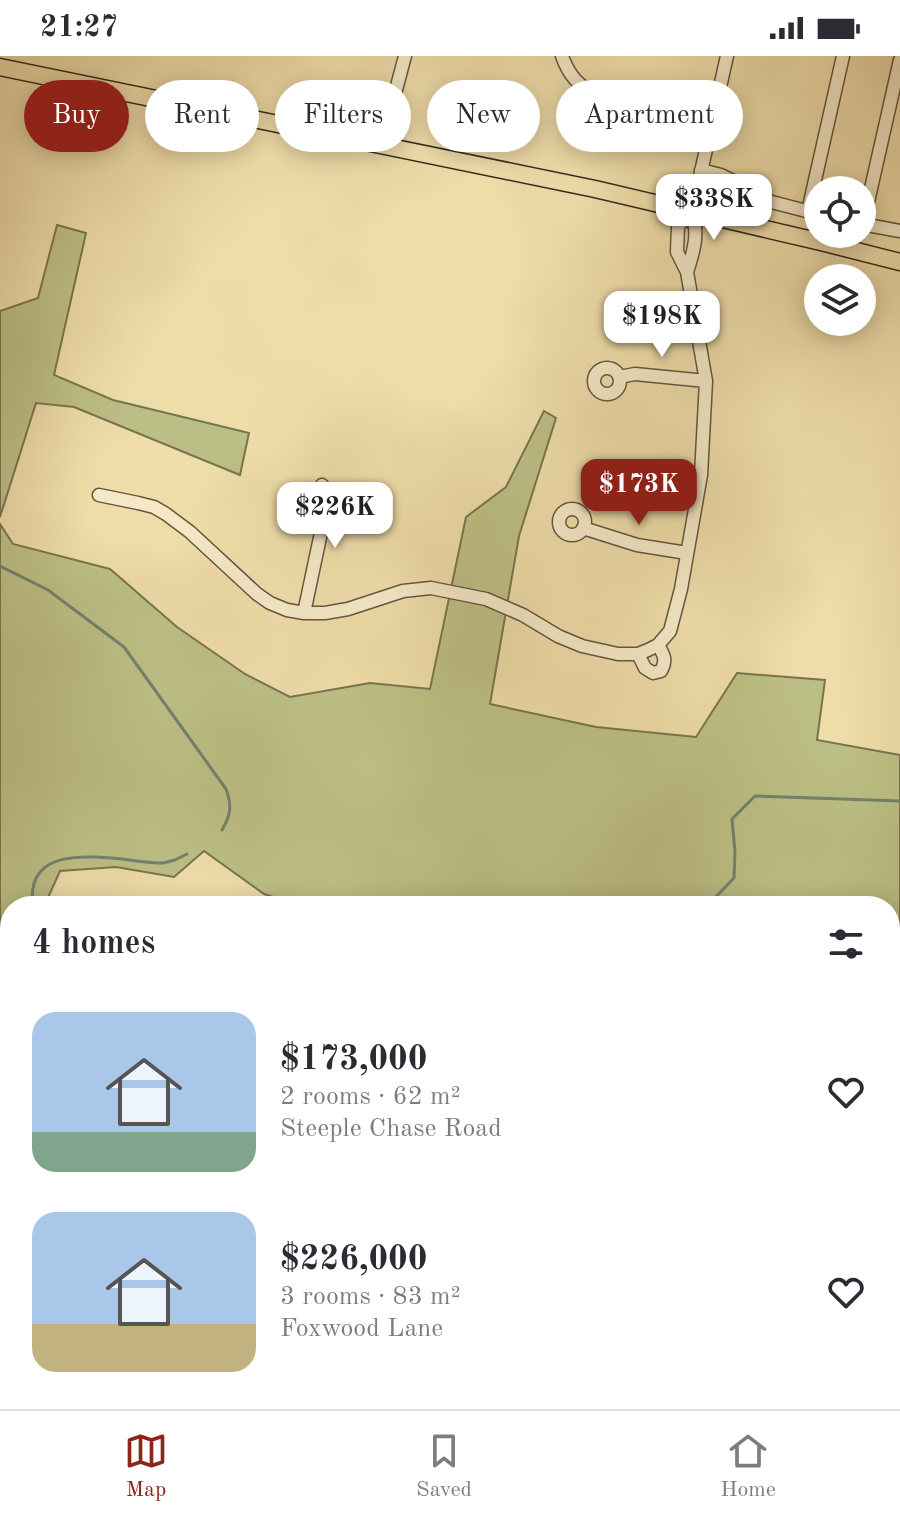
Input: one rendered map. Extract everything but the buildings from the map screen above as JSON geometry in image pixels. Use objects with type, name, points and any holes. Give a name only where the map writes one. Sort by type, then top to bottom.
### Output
[{"type":"main road","points":[[0,67],[275,124]]},
{"type":"main road","points":[[411,152],[595,189],[900,262]]},
{"type":"street","points":[[399,80],[405,56]]},
{"type":"street","points":[[562,56],[574,80]]},
{"type":"street","points":[[721,80],[727,56]]},
{"type":"street","points":[[820,176],[843,56]]},
{"type":"street","points":[[873,176],[900,60]]},
{"type":"street","points":[[99,495],[149,506],[166,514],[270,603],[304,613],[337,611],[403,591],[431,588],[486,599],[582,646],[618,654],[638,654],[658,645],[670,631],[681,589],[701,475],[706,381],[687,272],[677,252],[678,226],[692,212],[705,152]]},
{"type":"street","points":[[701,170],[733,181],[756,198],[804,210]]},
{"type":"street","points":[[876,227],[900,231]]},
{"type":"street","points":[[619,377],[635,374],[706,381]]},
{"type":"street","points":[[304,613],[326,509],[322,485]]},
{"type":"street","points":[[583,528],[637,545],[687,553]]},
{"type":"street","points":[[638,654],[645,668],[653,673],[661,671],[665,663],[658,645]]},
{"type":"green space","points":[[57,225],[86,233],[54,375],[113,400],[249,433],[240,475],[74,407],[36,403],[0,517],[0,311],[38,298]]},
{"type":"green space","points":[[544,411],[556,418],[519,536],[490,704],[596,727],[696,737],[737,673],[825,680],[817,740],[900,755],[900,896],[270,896],[204,851],[174,877],[116,867],[60,871],[49,896],[0,896],[0,524],[13,544],[110,569],[177,627],[245,674],[290,697],[370,683],[430,689],[466,517],[506,487]]},
{"type":"waterway","points":[[0,566],[48,590],[124,647],[226,789],[230,810],[222,830]]},
{"type":"waterway","points":[[717,896],[734,878],[732,819],[755,796],[900,801]]},
{"type":"waterway","points":[[33,896],[34,883],[43,868],[59,860],[102,857],[163,863],[187,854]]}]
